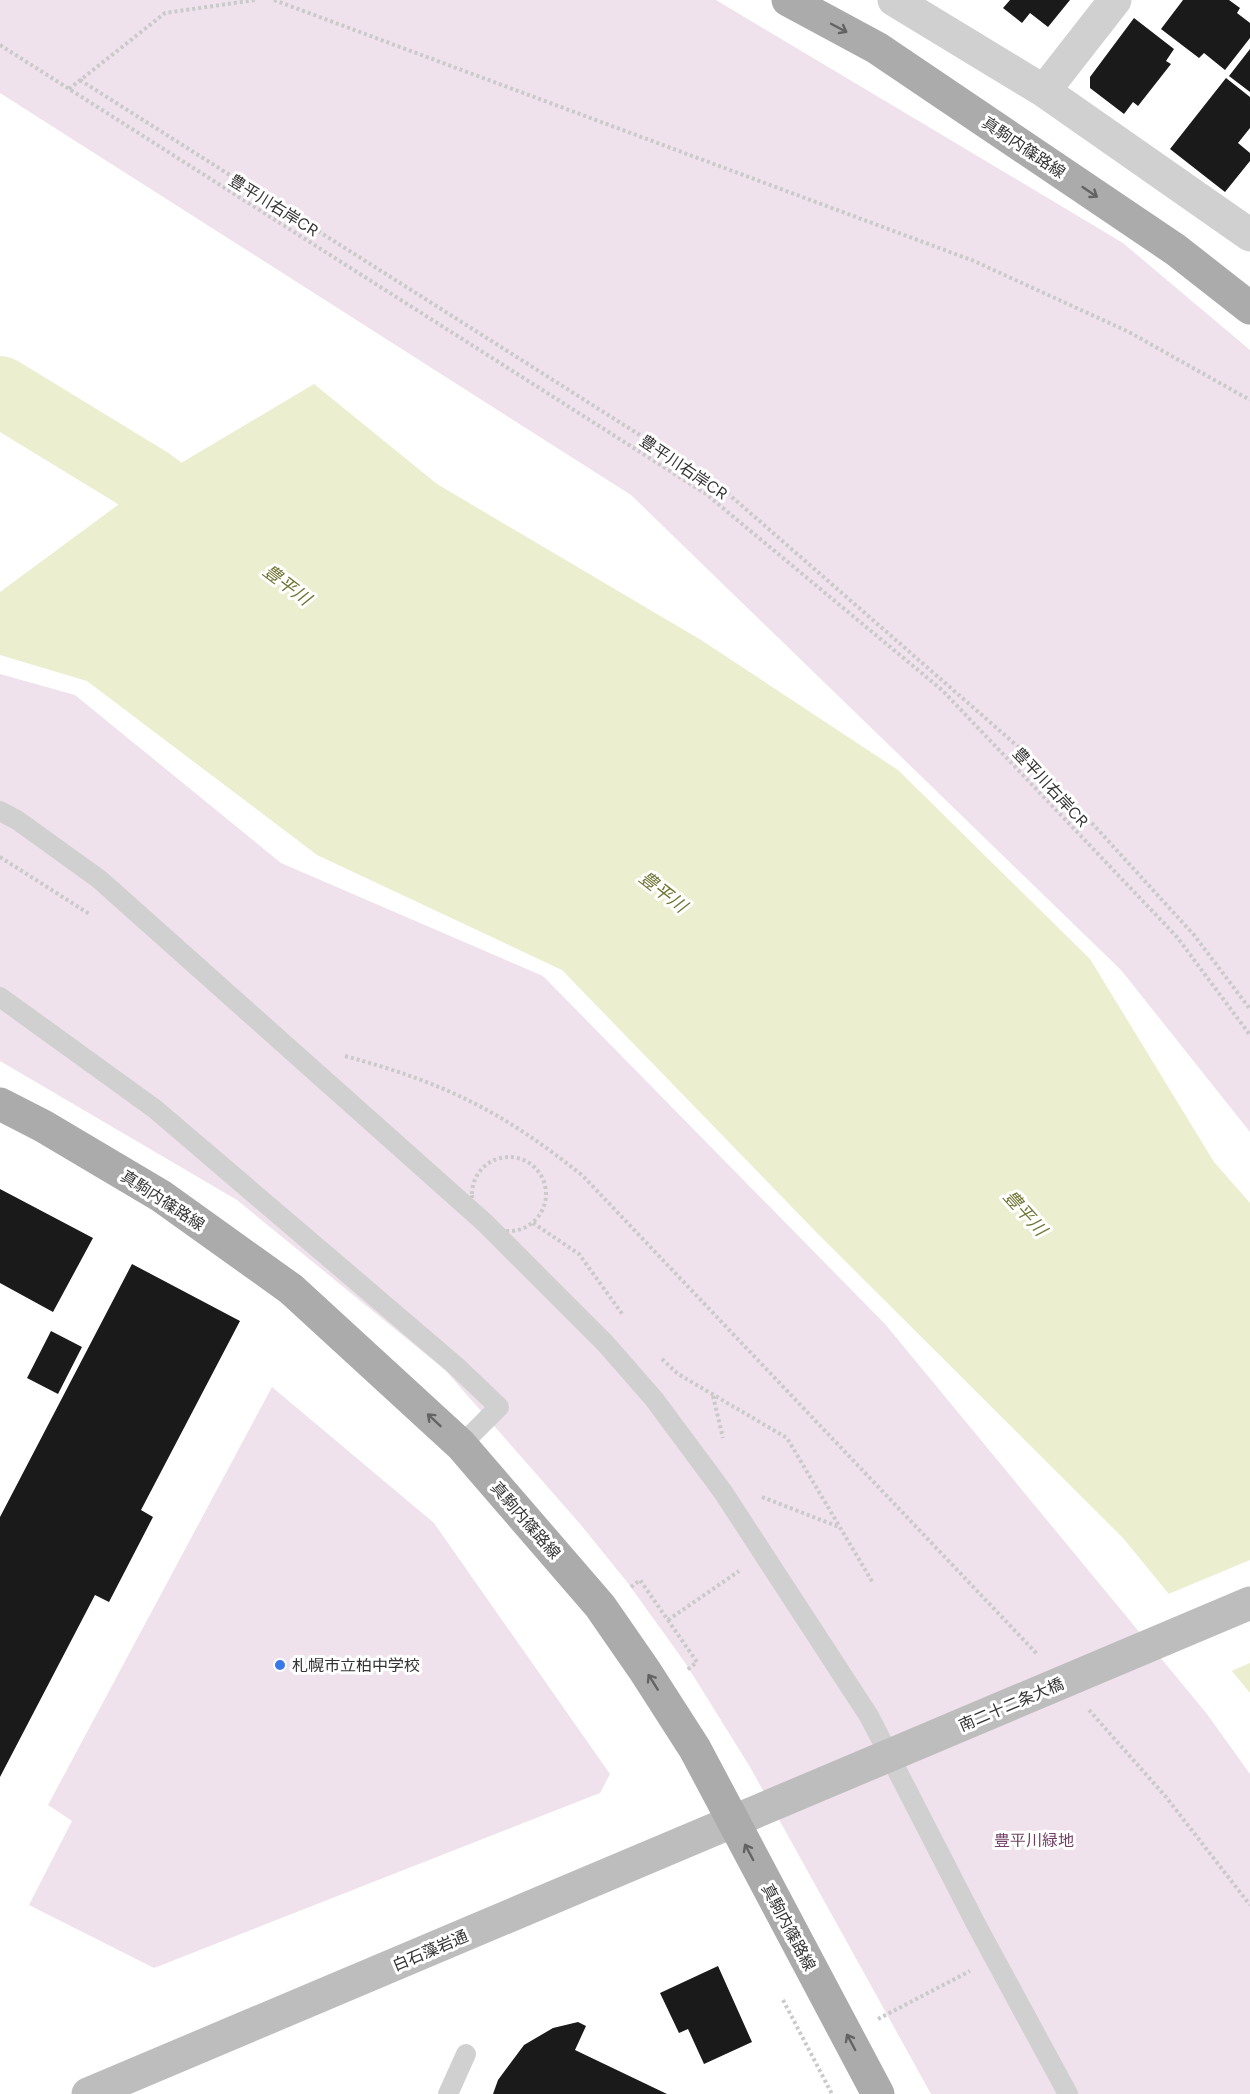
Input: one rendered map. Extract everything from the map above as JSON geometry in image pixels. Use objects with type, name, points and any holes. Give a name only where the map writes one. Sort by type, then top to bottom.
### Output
[{"type":"main road","name":"真駒内篠路線","points":[[788,0],[878,48],[1176,250],[1250,308]]},
{"type":"main road","name":"真駒内篠路線","points":[[0,1104],[43,1126],[161,1196],[291,1289],[461,1445],[600,1606],[695,1749],[878,2094]]},
{"type":"main road","name":"南二十二条大橋","points":[[771,1804],[1250,1603]]},
{"type":"main road","name":"白石藻岩通","points":[[88,2094],[771,1804]]},
{"type":"street","points":[[894,0],[1044,91],[1250,235]]},
{"type":"street","points":[[1044,91],[1115,0]]},
{"type":"lane","points":[[0,811],[99,879],[485,1223],[605,1343],[705,1465],[869,1716],[1068,2094]]},
{"type":"lane","points":[[0,997],[155,1109],[333,1259],[499,1407],[461,1445]]},
{"type":"lane","points":[[447,2094],[466,2054]]},
{"type":"path","points":[[69,89],[165,13],[255,0]]},
{"type":"path","points":[[274,0],[974,261],[1129,332],[1250,400]]},
{"type":"path","name":"豊平川右岸CR","points":[[0,45],[706,494],[942,690],[1177,937],[1250,1035]]},
{"type":"path","points":[[80,80],[717,484],[1038,764],[1194,935],[1250,1009]]},
{"type":"path","points":[[0,857],[101,921]]},
{"type":"path","points":[[336,1053],[403,1072],[483,1106],[511,1122],[583,1176],[1044,1661]]},
{"type":"path","points":[[513,1157],[535,1166],[546,1188],[546,1201],[533,1223],[509,1232],[485,1223],[473,1203],[472,1190],[481,1169],[490,1162],[513,1157]]},
{"type":"path","points":[[533,1223],[579,1254],[624,1317]]},
{"type":"path","points":[[654,1350],[678,1374],[787,1438],[873,1583]]},
{"type":"path","points":[[713,1395],[723,1440]]},
{"type":"path","points":[[754,1494],[840,1527]]},
{"type":"path","points":[[668,1620],[738,1571]]},
{"type":"path","points":[[640,1580],[697,1662]]},
{"type":"path","points":[[1083,1705],[1166,1797],[1250,1905]]},
{"type":"path","points":[[878,2019],[995,1959]]},
{"type":"path","points":[[780,1994],[832,2094]]},
{"type":"green space","points":[[0,0],[716,0],[1123,243],[1250,350],[1250,1132],[1121,970],[631,495],[0,93]]},
{"type":"green space","name":"豊平川緑地","points":[[0,674],[75,695],[281,863],[543,976],[885,1324],[1207,1714],[1250,1774],[1250,2094],[931,2094],[750,1767],[686,1664],[627,1582],[581,1525],[445,1370],[237,1200],[0,1061]]},
{"type":"green space","points":[[272,1387],[434,1523],[610,1774],[600,1793],[154,1968],[29,1905],[72,1821],[48,1805]]},
{"type":"water","points":[[314,384],[437,484],[701,640],[898,770],[1090,959],[1214,1162],[1250,1203],[1250,1693],[1123,1538],[816,1232],[562,970],[317,855],[87,681],[0,655],[0,592],[149,482]]},
{"type":"pier","points":[[1250,1560],[1250,1663],[1229,1672],[1166,1595]]},
{"type":"building","points":[[1010,0],[1070,0],[1048,27],[1030,13],[1022,23],[1003,8]]},
{"type":"building","points":[[1183,0],[1229,0],[1240,8],[1237,13],[1250,23],[1250,38],[1225,70],[1204,53],[1199,58],[1161,29]]},
{"type":"building","points":[[1134,18],[1174,49],[1166,61],[1171,64],[1138,106],[1133,102],[1124,114],[1090,88],[1090,77]]},
{"type":"building","points":[[1250,49],[1250,92],[1229,76]]},
{"type":"building","points":[[1226,78],[1250,97],[1250,128],[1238,143],[1250,153],[1250,161],[1225,192],[1170,149]]},
{"type":"building","points":[[0,1189],[93,1238],[53,1312],[0,1283]]},
{"type":"building","points":[[132,1264],[240,1321],[141,1510],[153,1517],[109,1602],[95,1595],[0,1777],[0,1517]]},
{"type":"building","points":[[51,1331],[82,1347],[58,1394],[27,1378]]},
{"type":"building","points":[[718,1966],[752,2042],[704,2064],[688,2029],[679,2033],[660,1993]]},
{"type":"building","points":[[578,2022],[586,2026],[575,2050],[667,2094],[493,2094],[498,2080],[524,2045],[553,2028]]},
{"type":"waterway","name":"豊平川","points":[[0,391],[149,482],[228,541]]},
{"type":"place","name":"札幌市立柏中学校","points":[[280,1665]]}]
